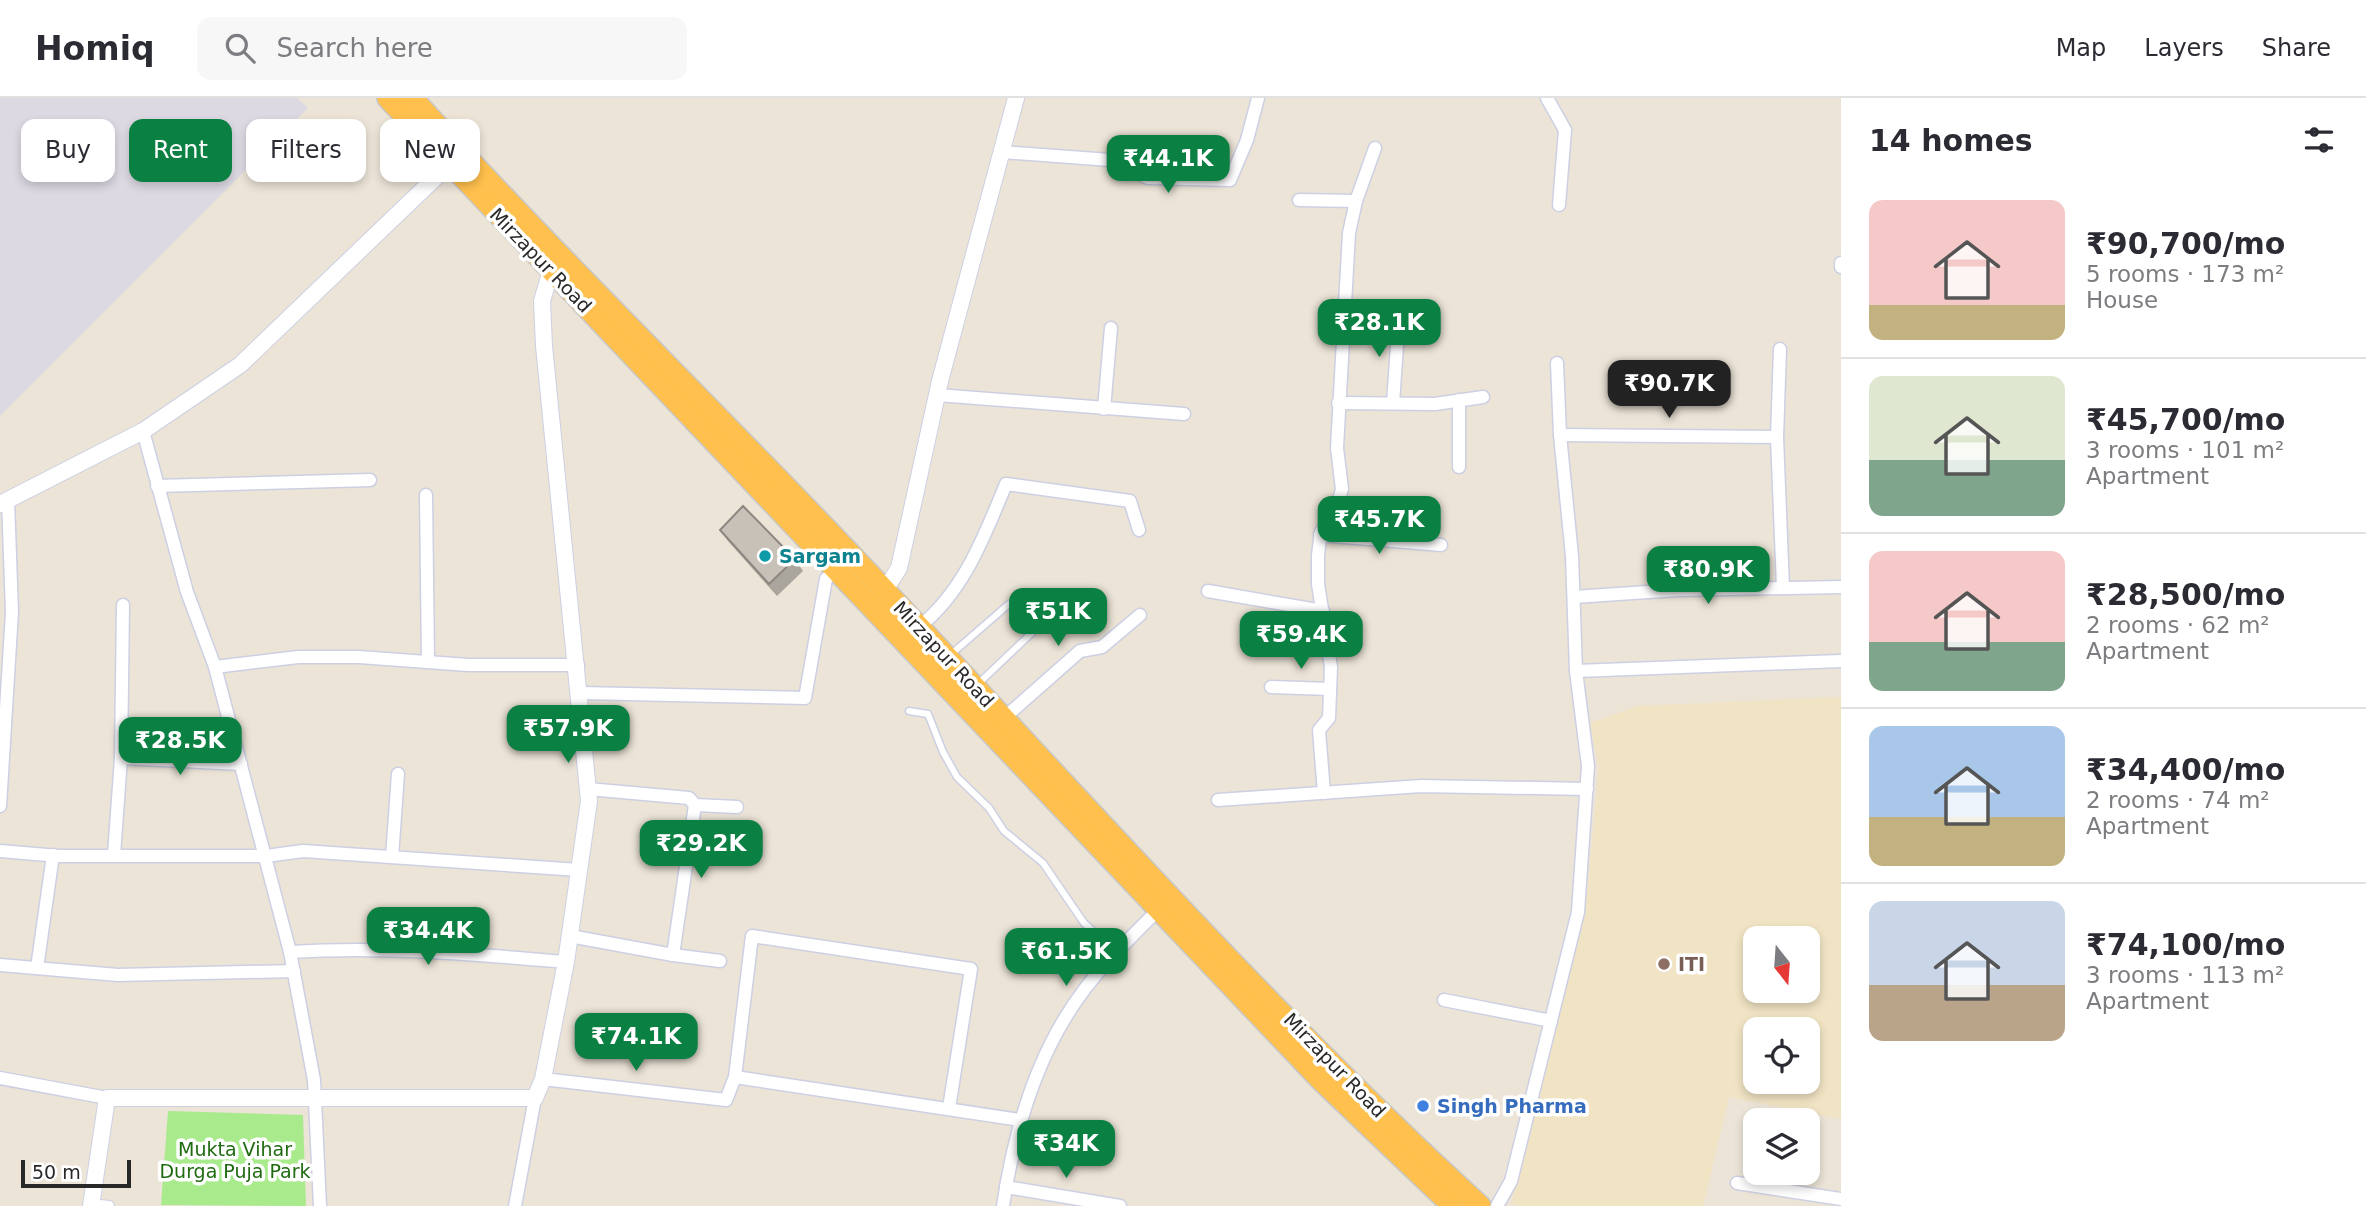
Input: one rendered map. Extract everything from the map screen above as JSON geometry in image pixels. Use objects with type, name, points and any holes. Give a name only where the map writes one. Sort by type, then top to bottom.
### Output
[{"type":"highway","name":"Mirzapur Road","points":[[388,98],[411,119]]},
{"type":"highway","name":"Mirzapur Road","points":[[412,98],[427,119]]},
{"type":"highway","name":"Mirzapur Road","points":[[478,182],[843,562],[1165,904],[1414,1146],[1480,1206]]},
{"type":"highway","name":"Mirzapur Road","points":[[843,562],[885,590],[1004,718],[1321,1080],[1454,1206]]},
{"type":"street","points":[[885,590],[899,568],[937,395],[1016,98]]},
{"type":"street","points":[[1002,152],[1110,160],[1148,178],[1230,180],[1247,140],[1258,98]]},
{"type":"street","points":[[1547,98],[1565,130],[1559,205]]},
{"type":"street","points":[[1324,793],[1319,730],[1329,718],[1331,667],[1318,584],[1320,535],[1336,511],[1342,488],[1337,448],[1346,273],[1356,201],[1375,148]]},
{"type":"street","points":[[0,806],[4,681],[12,612],[4,502],[143,431],[240,365],[431,182]]},
{"type":"street","points":[[1299,200],[1356,201]]},
{"type":"street","points":[[515,1206],[535,1098],[542,1079],[566,962],[588,789],[581,693],[544,346],[542,301],[555,260]]},
{"type":"street","points":[[1393,403],[1399,316]]},
{"type":"street","points":[[1104,409],[1111,328]]},
{"type":"street","points":[[1780,349],[1777,437],[1783,588]]},
{"type":"street","points":[[1497,1206],[1511,1181],[1578,912],[1587,789],[1588,766],[1576,671],[1574,597],[1560,435],[1557,363]]},
{"type":"street","points":[[937,395],[1184,415]]},
{"type":"street","points":[[1338,403],[1435,404],[1483,397]]},
{"type":"street","points":[[1459,400],[1459,467]]},
{"type":"street","points":[[143,431],[187,592],[215,667],[290,952],[309,1046],[315,1100],[320,1206]]},
{"type":"street","points":[[1560,435],[1777,437]]},
{"type":"street","points":[[157,486],[370,480]]},
{"type":"street","points":[[919,628],[942,610],[975,558],[1006,484],[1130,501],[1139,530]]},
{"type":"street","points":[[425,495],[428,661]]},
{"type":"street","points":[[1320,535],[1441,545]]},
{"type":"street","points":[[581,693],[805,698],[826,579],[843,562]]},
{"type":"street","points":[[1574,597],[1841,587]]},
{"type":"street","points":[[1208,591],[1323,611]]},
{"type":"street","points":[[114,855],[121,758],[122,605]]},
{"type":"street","points":[[1004,718],[1080,651],[1102,647],[1140,615]]},
{"type":"street","points":[[215,667],[298,657],[428,661],[468,665],[578,665]]},
{"type":"street","points":[[1576,671],[1841,661]]},
{"type":"street","points":[[1271,687],[1330,689]]},
{"type":"street","points":[[121,758],[241,764]]},
{"type":"street","points":[[392,857],[398,774]]},
{"type":"street","points":[[1218,800],[1421,786],[1587,789]]},
{"type":"street","points":[[588,789],[689,798],[695,805],[737,807]]},
{"type":"street","points":[[673,955],[695,805]]},
{"type":"street","points":[[0,851],[53,855],[266,856],[303,851],[579,870]]},
{"type":"street","points":[[37,968],[53,855]]},
{"type":"street","points":[[1003,1206],[1020,1119],[1060,1031],[1084,990],[1165,904]]},
{"type":"street","points":[[570,936],[720,961]]},
{"type":"street","points":[[542,1079],[726,1100],[735,1077],[752,936],[971,969],[949,1108]]},
{"type":"street","points":[[290,952],[340,948],[421,950],[566,962]]},
{"type":"street","points":[[0,965],[118,975],[294,971]]},
{"type":"street","points":[[1444,1000],[1551,1021]]},
{"type":"street","points":[[735,1077],[1020,1119]]},
{"type":"street","points":[[0,1078],[107,1098],[535,1098]]},
{"type":"street","points":[[107,1098],[91,1205],[109,1206]]},
{"type":"street","points":[[1737,1183],[1841,1199]]},
{"type":"street","points":[[1006,1187],[1120,1206]]},
{"type":"lane","points":[[948,658],[1014,601],[1026,600],[1037,606],[1043,616],[1039,626],[975,687]]},
{"type":"lane","points":[[909,711],[928,714],[943,752],[957,777],[989,808],[1004,831],[1043,863],[1084,923],[1118,953]]},
{"type":"shaded area","points":[[0,98],[297,98],[308,108],[297,119],[246,119],[246,170],[0,416]]},
{"type":"shaded area","name":"ITI","points":[[1841,697],[1841,1119],[1820,1115],[1820,1108],[1785,1108],[1729,1097],[1703,1206],[1515,1206],[1511,1203],[1585,914],[1599,768],[1590,723],[1638,706]]},
{"type":"green space","name":"Mukta Vihar Durga Puja Park","points":[[168,1111],[303,1115],[306,1206],[161,1205]]},
{"type":"building","name":"Sargam","points":[[743,506],[795,559],[769,584],[720,530]]},
{"type":"place","name":"Sargam","points":[[765,556]]},
{"type":"place","name":"ITI","points":[[1664,964]]},
{"type":"place","name":"Singh Pharma","points":[[1423,1106]]}]
